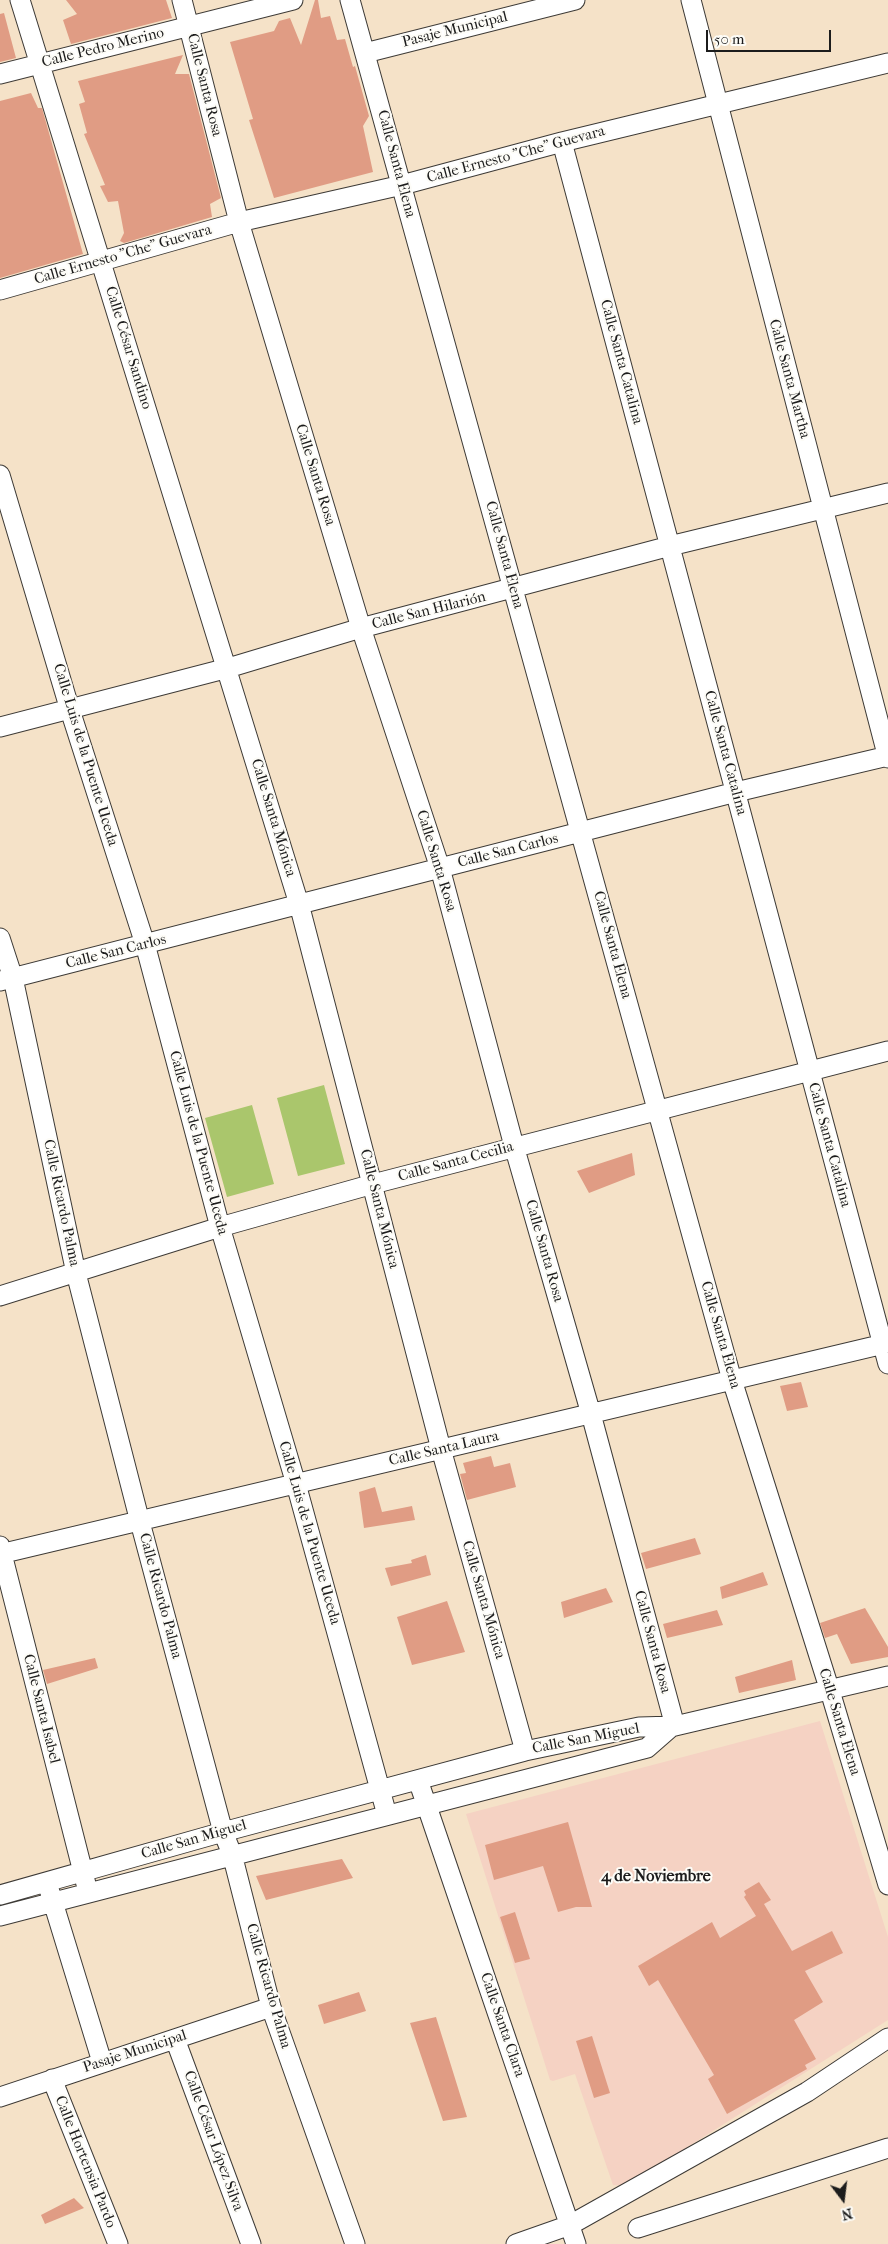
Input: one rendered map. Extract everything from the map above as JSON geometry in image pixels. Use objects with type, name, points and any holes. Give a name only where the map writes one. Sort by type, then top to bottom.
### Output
[{"type":"street","name":"Calle César Sandino","points":[[20,0],[38,64],[228,668]]},
{"type":"street","name":"Calle Santa Rosa","points":[[182,0],[239,222],[361,628],[440,868],[514,1146],[591,1414],[673,1727]]},
{"type":"street","name":"Calle Pedro Merino","points":[[0,74],[293,0]]},
{"type":"street","name":"Calle Santa Elena","points":[[350,0],[732,1380],[830,1691],[888,1885]]},
{"type":"street","name":"Pasaje Municipal","points":[[365,53],[575,0]]},
{"type":"street","name":"Calle Santa Martha","points":[[691,0],[888,756]]},
{"type":"street","name":"Calle Ernesto \"Che\" Guevara","points":[[0,290],[239,222],[402,185],[562,142],[888,62]]},
{"type":"street","name":"Calle Santa Catalina","points":[[562,142],[885,1344],[888,1364]]},
{"type":"street","name":"Calle Luis de la Puente Uceda","points":[[0,475],[70,710],[145,944],[220,1227],[296,1484],[382,1790],[387,1815]]},
{"type":"street","name":"Calle San Hilarión","points":[[0,727],[228,668],[361,628],[670,546],[888,493]]},
{"type":"street","name":"Calle Santa Mónica","points":[[228,668],[300,904],[441,1449],[526,1751]]},
{"type":"street","name":"Calle San Carlos","points":[[7,980],[736,792],[888,756]]},
{"type":"street","name":"Calle Ricardo Palma","points":[[0,938],[7,980],[76,1273],[223,1832],[232,1854],[271,2007],[355,2244]]},
{"type":"street","name":"Calle Santa Cecilia","points":[[0,1296],[220,1227],[373,1184],[514,1146],[888,1051]]},
{"type":"street","name":"Calle Santa Laura","points":[[1,1551],[140,1522],[885,1344]]},
{"type":"street","name":"Calle Santa Isabel","points":[[1,1551],[88,1892]]},
{"type":"street","points":[[673,1727],[888,1676]]},
{"type":"street","name":"Calle San Miguel","points":[[0,1895],[223,1832],[526,1751],[639,1727],[673,1727]]},
{"type":"street","name":"Calle San Miguel","points":[[0,1916],[232,1854],[426,1807],[647,1748],[673,1727]]},
{"type":"street","name":"Calle Santa Clara","points":[[418,1780],[576,2244]]},
{"type":"street","points":[[47,1882],[102,2062]]},
{"type":"street","name":"Pasaje Municipal","points":[[0,2097],[271,2007]]},
{"type":"street","name":"Calle César López Silva","points":[[175,2038],[251,2244]]},
{"type":"street","points":[[516,2244],[570,2225],[807,2092],[888,2038]]},
{"type":"street","name":"Calle Hortensia Pardo","points":[[52,2079],[118,2244]]},
{"type":"street","points":[[638,2228],[888,2148]]},
{"type":"shaded area","points":[[820,1721],[888,1937],[888,2020],[626,2186],[613,2185],[575,2074],[553,2081],[550,2080],[466,1814]]},
{"type":"green space","points":[[324,1085],[345,1164],[298,1176],[277,1098]]},
{"type":"green space","points":[[252,1105],[274,1184],[227,1197],[205,1118]]},
{"type":"building","points":[[66,0],[166,0],[172,18],[71,44],[63,20],[77,14]]},
{"type":"building","points":[[315,0],[318,0],[321,18],[330,16],[337,40],[345,39],[353,67],[355,66],[369,116],[363,126],[373,172],[274,198],[249,120],[253,119],[230,42],[274,31],[279,21],[290,18],[301,45]]},
{"type":"building","points":[[4,13],[16,58],[0,62],[0,14]]},
{"type":"building","points":[[183,55],[175,74],[189,74],[221,198],[210,204],[212,217],[124,243],[120,241],[124,233],[118,201],[108,202],[100,186],[105,185],[84,134],[87,133],[79,104],[85,102],[78,81]]},
{"type":"building","points":[[31,93],[38,108],[42,108],[83,254],[0,278],[0,101]]},
{"type":"building","points":[[632,1153],[635,1175],[589,1193],[577,1171]]},
{"type":"building","points":[[801,1382],[808,1407],[787,1411],[780,1386]]},
{"type":"building","points":[[491,1456],[494,1467],[510,1463],[516,1487],[467,1500],[460,1474],[466,1473],[463,1463]]},
{"type":"building","points":[[375,1487],[382,1512],[412,1506],[415,1520],[364,1528],[359,1492]]},
{"type":"building","points":[[695,1538],[701,1554],[646,1569],[641,1553]]},
{"type":"building","points":[[426,1555],[431,1575],[391,1586],[385,1568],[412,1563],[411,1560]]},
{"type":"building","points":[[763,1572],[768,1585],[722,1599],[720,1587]]},
{"type":"building","points":[[606,1588],[613,1602],[564,1618],[561,1602]]},
{"type":"building","points":[[447,1601],[465,1652],[412,1665],[397,1617]]},
{"type":"building","points":[[865,1608],[888,1647],[888,1657],[851,1664],[837,1634],[825,1638],[820,1623]]},
{"type":"building","points":[[717,1610],[723,1625],[667,1638],[663,1624]]},
{"type":"building","points":[[95,1658],[98,1668],[47,1684],[43,1670]]},
{"type":"building","points":[[792,1660],[796,1680],[739,1693],[735,1677]]},
{"type":"building","points":[[568,1822],[592,1907],[576,1907],[558,1912],[543,1866],[494,1880],[485,1845]]},
{"type":"building","points":[[342,1859],[353,1878],[266,1900],[256,1876]]},
{"type":"building","points":[[759,1882],[771,1900],[764,1904],[792,1951],[832,1931],[843,1953],[805,1971],[823,2002],[794,2020],[816,2059],[805,2065],[807,2069],[727,2114],[708,2079],[714,2075],[658,1980],[649,1986],[638,1966],[712,1922],[720,1938],[756,1916],[744,1897],[746,1895],[744,1891]]},
{"type":"building","points":[[515,1912],[530,1959],[515,1963],[500,1917]]},
{"type":"building","points":[[359,1992],[366,2011],[324,2024],[318,2005]]},
{"type":"building","points":[[436,2017],[467,2117],[443,2121],[410,2023]]},
{"type":"building","points":[[592,2036],[610,2093],[594,2098],[576,2041]]},
{"type":"building","points":[[74,2198],[84,2208],[45,2224],[41,2215]]},
{"type":"district","name":"4 de Noviembre","points":[[656,1877]]}]
